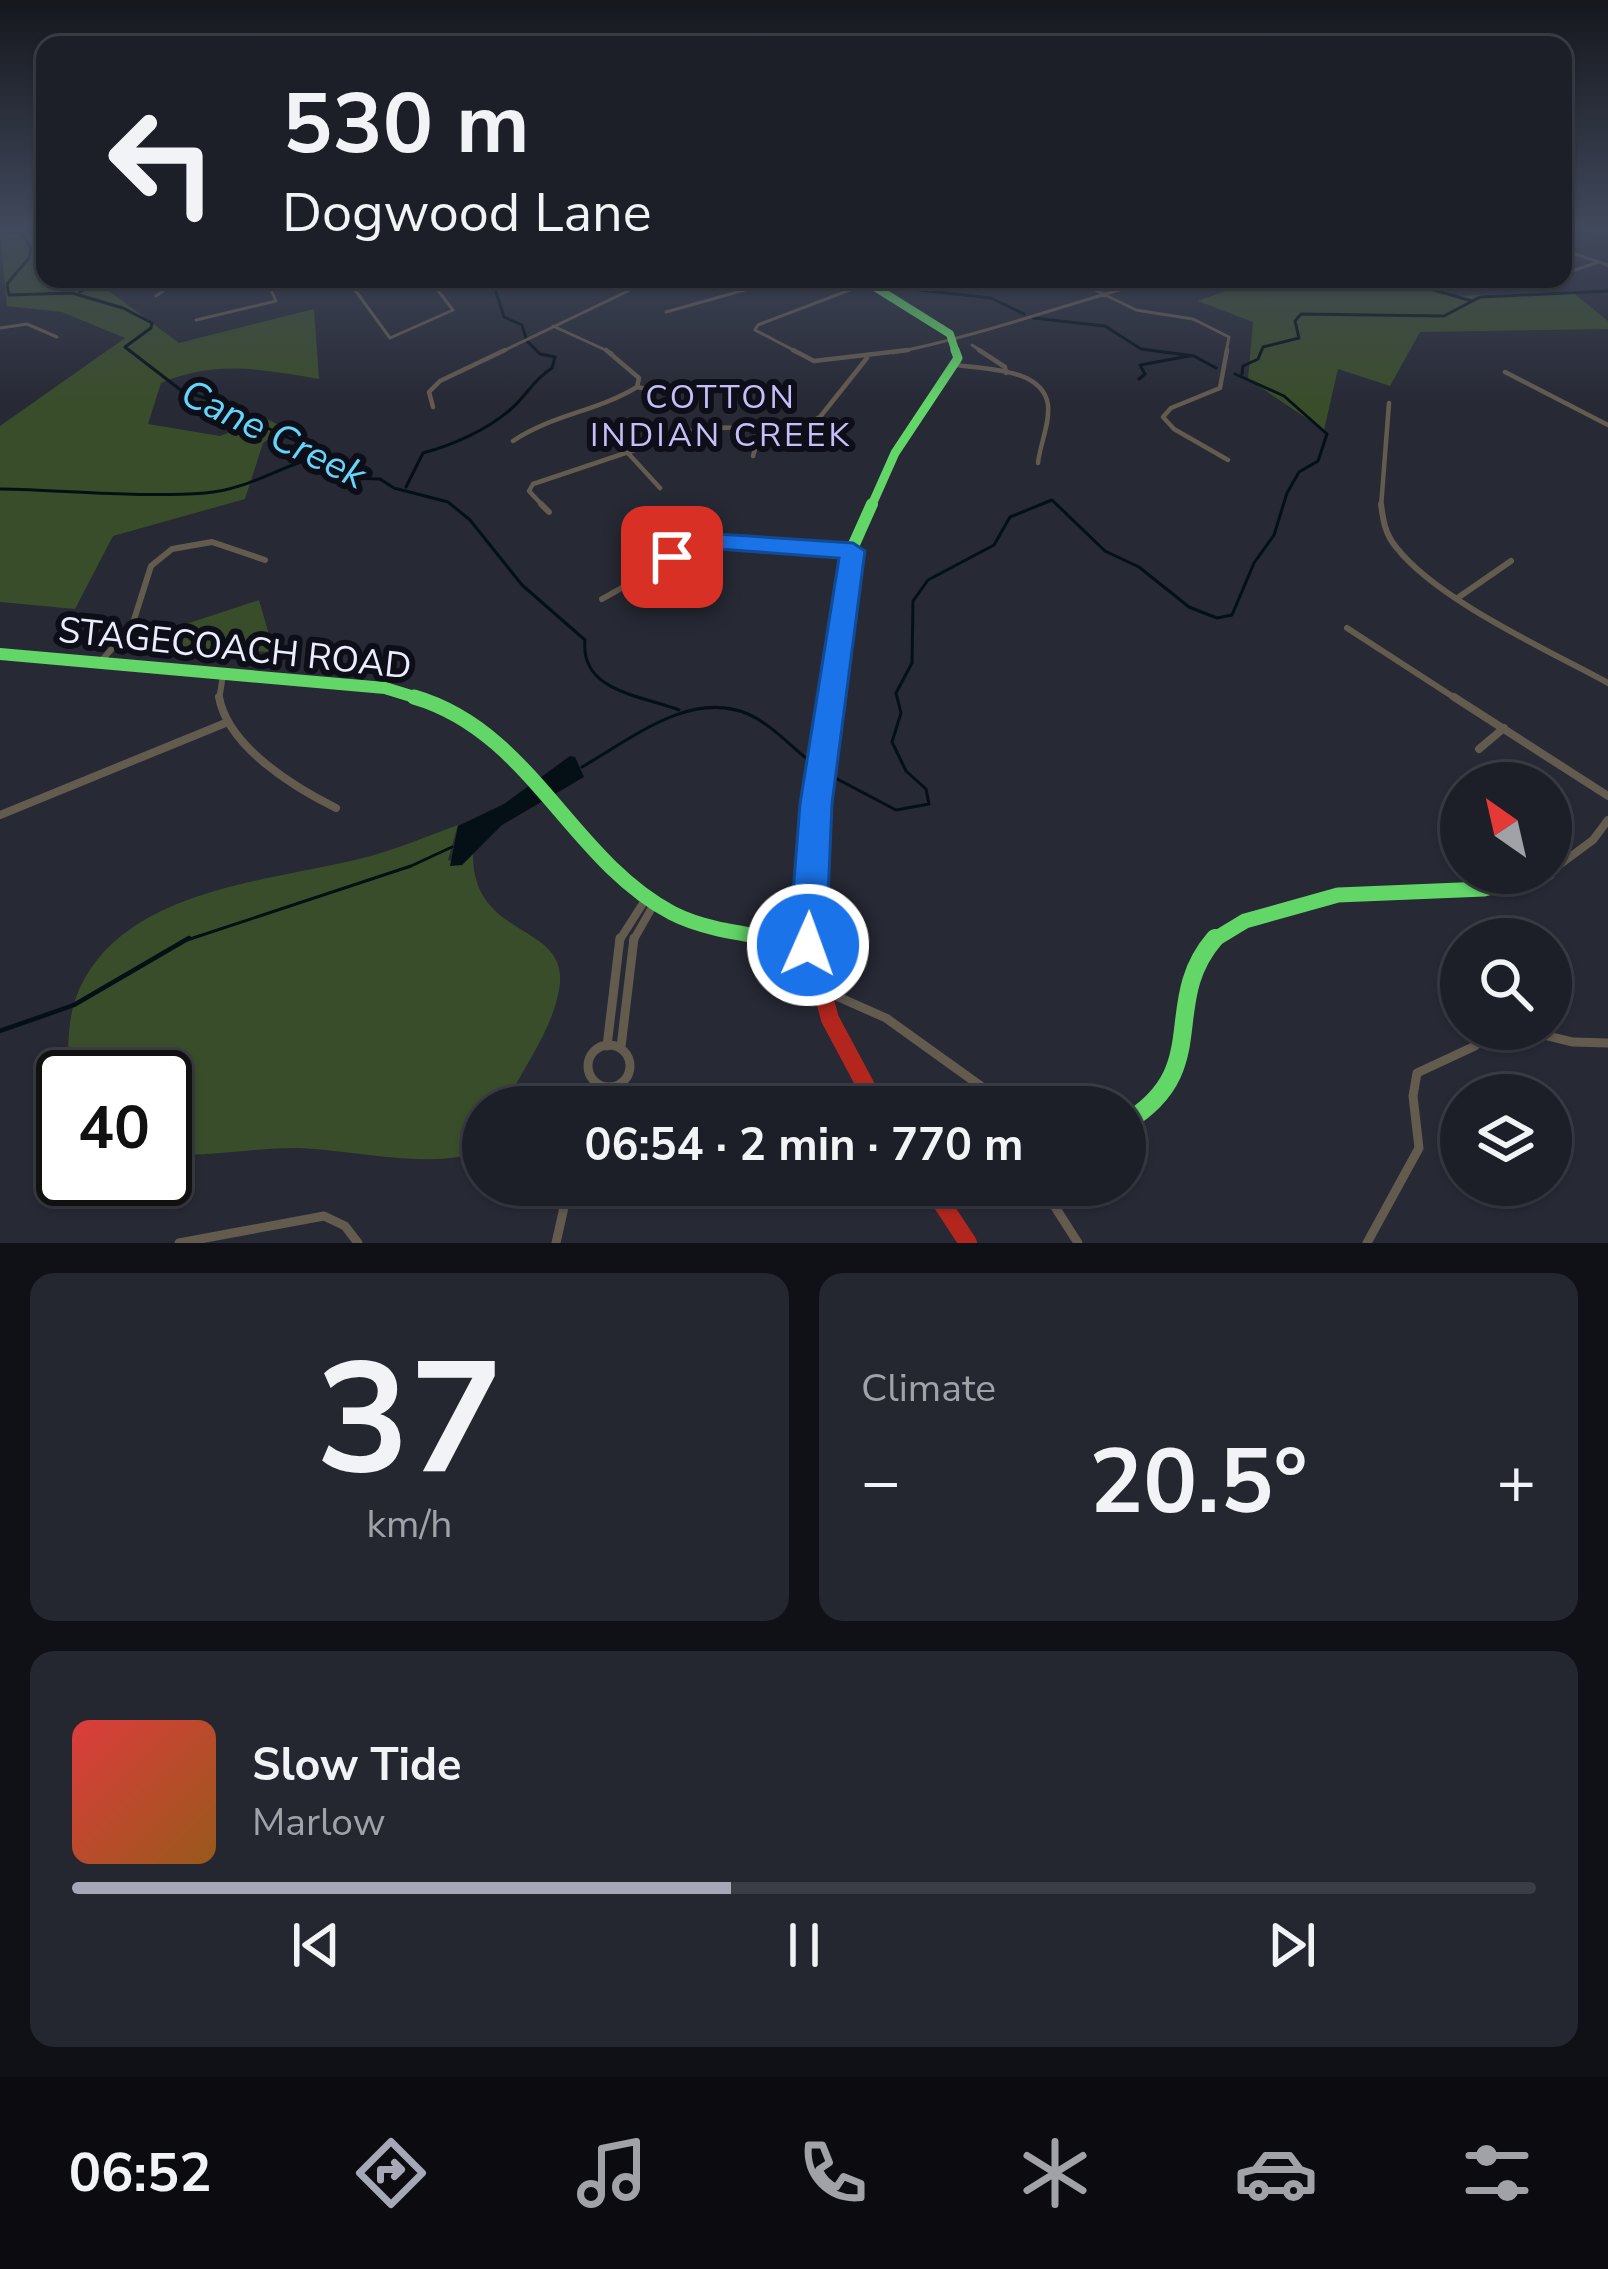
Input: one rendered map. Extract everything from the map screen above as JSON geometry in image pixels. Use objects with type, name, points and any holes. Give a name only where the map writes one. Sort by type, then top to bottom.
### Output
[{"type":"street","points":[[156,296],[167,288]]},
{"type":"street","points":[[196,320],[276,301],[270,288]]},
{"type":"street","points":[[354,288],[390,338],[453,310],[436,288]]},
{"type":"street","points":[[433,407],[428,397],[431,387],[634,288]]},
{"type":"street","points":[[666,312],[752,288]]},
{"type":"street","points":[[848,288],[754,327],[823,362],[868,358],[954,342],[1012,319],[1132,288]]},
{"type":"street","points":[[866,1086],[830,1019],[808,945],[816,804],[853,551],[896,453],[956,365],[954,342],[937,324],[877,288]]},
{"type":"street","points":[[1092,288],[1136,310],[1196,320],[1229,338],[1221,387],[1168,409],[1163,417],[1174,429],[1228,460]]},
{"type":"street","points":[[0,328],[27,324],[57,337]]},
{"type":"street","points":[[553,326],[627,361],[639,378],[637,387]]},
{"type":"street","points":[[972,345],[1005,367],[1006,373]]},
{"type":"street","points":[[549,512],[529,490],[532,484],[700,428],[794,429],[812,422],[868,358]]},
{"type":"street","points":[[956,365],[1006,373],[1038,387],[1048,400],[1039,463]]},
{"type":"street","points":[[1504,372],[1608,425]]},
{"type":"street","points":[[514,441],[530,428],[604,404],[637,387],[658,391]]},
{"type":"street","points":[[1389,403],[1382,502],[1386,534],[1418,569],[1608,683]]},
{"type":"street","points":[[753,456],[761,429]]},
{"type":"street","points":[[627,452],[660,488]]},
{"type":"street","points":[[602,599],[702,544],[739,541],[853,551]]},
{"type":"street","points":[[102,660],[132,626],[151,566],[163,555],[182,545],[212,542],[265,560]]},
{"type":"street","points":[[1460,596],[1510,561]]},
{"type":"street","points":[[1347,628],[1608,796]]},
{"type":"street","name":"STAGECOACH ROAD","points":[[0,654],[385,688],[423,698],[474,721],[604,861],[651,899],[705,926],[808,945]]},
{"type":"street","points":[[223,675],[220,705],[228,722],[302,789],[335,808]]},
{"type":"street","points":[[0,814],[228,722]]},
{"type":"street","points":[[1479,749],[1504,728]]},
{"type":"street","points":[[1572,855],[1608,820]]},
{"type":"street","points":[[1146,1111],[1160,1102],[1175,1078],[1198,957],[1217,935],[1268,915],[1373,890],[1440,893]]},
{"type":"street","points":[[1452,894],[1498,894]]},
{"type":"street","points":[[607,1046],[616,1015],[615,941],[651,899]]},
{"type":"street","points":[[621,1047],[607,1046],[596,1052],[589,1068],[593,1081],[601,1086],[616,1084],[627,1073],[629,1058],[621,1047],[630,1007],[627,948],[651,899]]},
{"type":"street","points":[[808,945],[835,995],[886,1018],[980,1086]]},
{"type":"street","points":[[1572,1042],[1608,1043]]},
{"type":"street","points":[[1367,1243],[1419,1148],[1413,1096],[1417,1072],[1466,1050]]},
{"type":"street","points":[[556,1243],[564,1206]]},
{"type":"street","points":[[944,1206],[968,1243]]},
{"type":"street","points":[[1054,1206],[1078,1243]]},
{"type":"street","points":[[178,1243],[318,1216],[339,1222],[358,1243]]},
{"type":"green space","points":[[5,287],[105,288],[179,343],[314,309],[319,379],[220,369],[161,383],[148,424],[220,436],[265,418],[285,428],[263,443],[245,499],[113,536],[75,609],[0,602],[0,426],[125,338],[62,312],[7,306]]},
{"type":"green space","points":[[1233,288],[1438,288],[1458,296],[1571,291],[1608,321],[1608,329],[1420,332],[1390,386],[1338,369],[1324,430],[1248,379],[1253,322],[1198,301]]},
{"type":"green space","points":[[259,600],[274,652],[181,649],[177,627]]},
{"type":"green space","points":[[458,825],[448,860],[462,865],[473,854],[477,882],[488,903],[551,952],[559,968],[559,990],[550,1020],[516,1086],[462,1086],[462,1156],[393,1158],[297,1148],[192,1154],[192,1050],[69,1050],[77,995],[98,959],[127,932],[201,895],[375,855]]},
{"type":"shaded area","points":[[575,757],[584,777],[502,825],[462,865],[450,866],[458,826],[504,804]]},
{"type":"waterway","name":"Cane Creek","points":[[8,287],[9,295],[72,293],[123,308],[152,323],[125,347],[182,391],[245,410],[252,421],[318,457]]},
{"type":"waterway","points":[[80,292],[86,288]]},
{"type":"waterway","points":[[495,288],[504,317],[522,325],[526,338]]},
{"type":"waterway","points":[[1427,288],[1472,301]]},
{"type":"waterway","points":[[919,290],[991,298],[1024,314]]},
{"type":"waterway","points":[[1242,374],[1243,366],[1258,359],[1263,347],[1299,338],[1295,321],[1301,314],[1444,316],[1480,297],[1608,291]]},
{"type":"waterway","points":[[1033,318],[1105,326],[1141,349],[1194,356],[1216,368]]},
{"type":"waterway","points":[[406,487],[423,453],[491,424],[552,368],[555,357],[540,354],[527,341]]},
{"type":"waterway","points":[[1139,379],[1145,374],[1140,365],[1189,356]]},
{"type":"waterway","points":[[824,772],[896,810],[929,804],[926,789],[906,771],[892,742],[901,713],[896,693],[912,663],[913,601],[928,580],[994,545],[1010,517],[1052,500],[1105,551],[1139,567],[1189,607],[1217,618],[1232,615],[1254,563],[1274,535],[1287,493],[1299,472],[1318,461],[1327,434],[1284,396],[1235,374]]},
{"type":"waterway","points":[[0,489],[205,493],[318,457]]},
{"type":"waterway","name":"Cane Creek","points":[[318,457],[349,478],[380,479],[394,488],[448,502],[470,520],[522,585],[585,640],[586,657],[602,681],[679,710]]},
{"type":"waterway","points":[[582,767],[661,721],[704,708],[748,714],[816,766]]},
{"type":"waterway","points":[[184,941],[411,866],[452,847]]},
{"type":"waterway","points":[[0,1031],[74,1005],[189,938]]},
{"type":"traffic: fast","points":[[815,813],[851,551],[895,453],[958,358],[950,334],[876,288]]},
{"type":"traffic: fast","points":[[0,654],[385,688],[452,708],[507,750],[604,861],[670,912],[705,926],[808,945]]},
{"type":"traffic: fast","points":[[1146,1111],[1171,1084],[1179,1060],[1189,981],[1199,957],[1223,931],[1338,895],[1440,889]]},
{"type":"traffic: jam","points":[[815,813],[808,945],[830,1019],[866,1086]]},
{"type":"traffic: jam","points":[[944,1206],[968,1243]]},
{"type":"district","name":"COTTON INDIAN CREEK","points":[[721,415]]},
{"type":"route","points":[[672,557],[702,544],[739,541],[853,551],[816,804],[808,945]]}]
